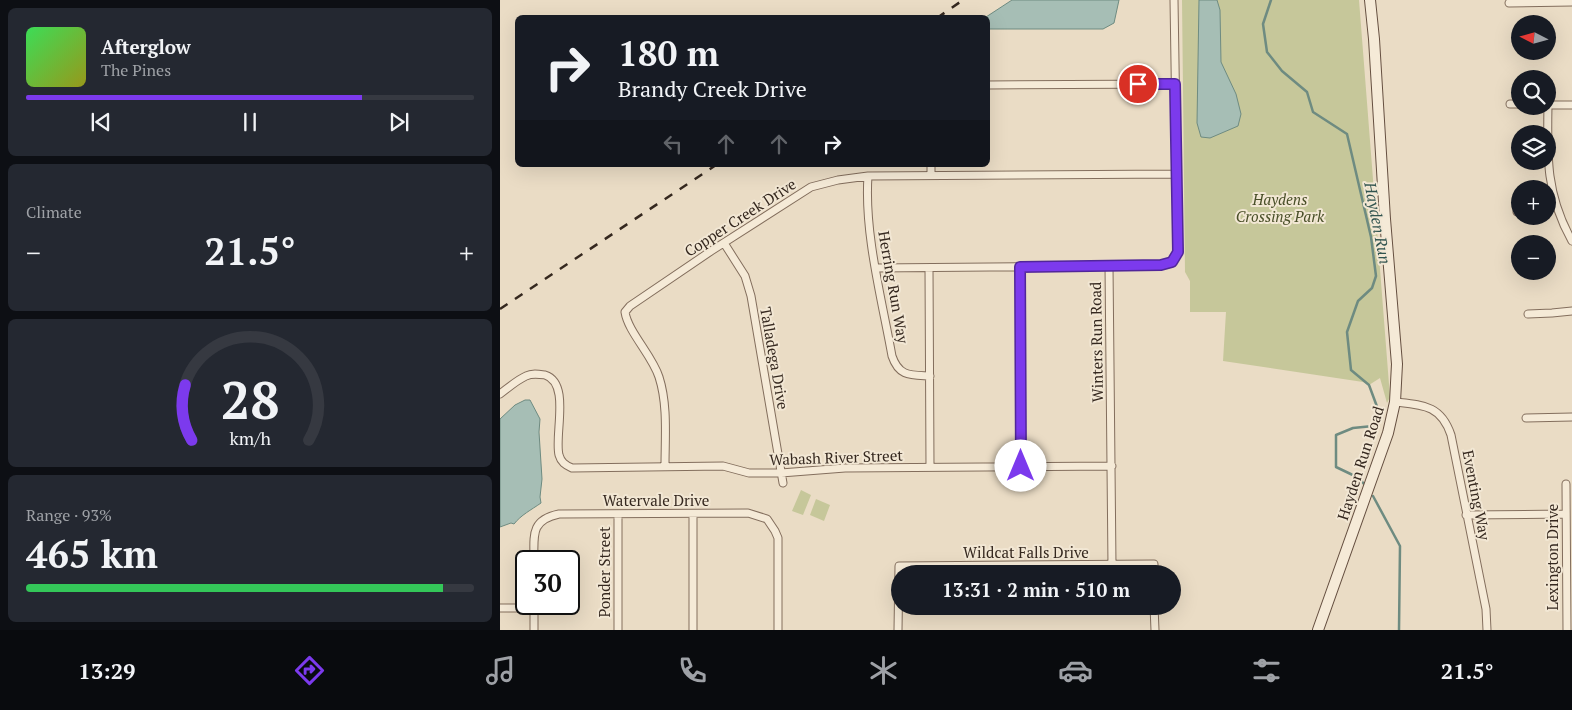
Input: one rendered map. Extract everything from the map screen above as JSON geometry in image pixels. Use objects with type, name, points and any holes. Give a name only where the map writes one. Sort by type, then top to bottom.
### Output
[{"type":"main road","name":"Hayden Run Road","points":[[1318,630],[1388,433],[1395,402],[1397,364],[1370,0]]},
{"type":"street","name":"Winters Run Road","points":[[1112,565],[1109,266],[1161,265],[1172,262],[1178,252],[1174,0]]},
{"type":"street","points":[[1509,4],[1572,2]]},
{"type":"street","points":[[990,85],[1175,84]]},
{"type":"street","points":[[1556,105],[1572,105]]},
{"type":"street","points":[[1548,115],[1550,180]]},
{"type":"street","points":[[931,167],[931,175]]},
{"type":"street","name":"Copper Creek Drive","points":[[665,466],[664,396],[659,376],[651,358],[626,320],[625,312],[630,306],[724,242],[811,187],[838,180],[868,176],[1176,174]]},
{"type":"street","name":"Herring Run Way","points":[[868,176],[868,220],[895,364],[908,375],[930,376]]},
{"type":"street","points":[[1556,212],[1572,241]]},
{"type":"street","name":"Talladega Drive","points":[[724,242],[745,276],[751,296],[783,483]]},
{"type":"street","points":[[876,268],[1109,266]]},
{"type":"street","points":[[1020,267],[1021,466]]},
{"type":"street","points":[[929,268],[930,467]]},
{"type":"street","points":[[1528,314],[1572,310]]},
{"type":"street","name":"Wabash River Street","points":[[500,394],[526,376],[536,374],[548,376],[556,386],[560,401],[558,447],[560,456],[564,464],[572,468],[723,466],[749,473],[781,473],[845,468],[1112,466]]},
{"type":"street","name":"Eventing Way","points":[[1395,402],[1432,409],[1447,422],[1486,609],[1487,630]]},
{"type":"street","points":[[1526,418],[1572,417]]},
{"type":"street","name":"Lexington Drive","points":[[1566,484],[1567,630]]},
{"type":"street","name":"Watervale Drive","points":[[534,550],[535,532],[542,519],[559,514],[748,513],[759,515],[770,522],[778,538],[778,630]]},
{"type":"street","name":"Ponder Street","points":[[618,514],[618,630]]},
{"type":"street","points":[[692,630],[693,514]]},
{"type":"street","points":[[1466,515],[1566,514]]},
{"type":"street","name":"Wildcat Falls Drive","points":[[1112,565],[1154,565]]},
{"type":"street","points":[[500,608],[515,607]]},
{"type":"street","points":[[534,615],[534,630]]},
{"type":"street","name":"Wildcat Falls Drive","points":[[898,615],[898,630]]},
{"type":"street","points":[[1154,615],[1155,630]]},
{"type":"green space","name":"Haydens Crossing Park","points":[[1182,0],[1359,0],[1390,397],[1387,403],[1380,378],[1369,385],[1363,382],[1223,361],[1226,312],[1190,312],[1190,281],[1185,272]]},
{"type":"green space","points":[[801,490],[811,495],[803,515],[792,511]]},
{"type":"green space","points":[[816,499],[830,505],[824,521],[810,515]]},
{"type":"shaded area","points":[[1012,0],[1119,0],[1114,23],[1103,29],[990,29],[989,15]]},
{"type":"shaded area","points":[[1199,0],[1217,0],[1220,10],[1221,62],[1236,94],[1241,114],[1238,126],[1210,138],[1201,137],[1197,123]]},
{"type":"shaded area","points":[[525,400],[530,400],[540,419],[541,503],[523,515],[514,524],[511,523],[500,527],[500,419],[515,405]]},
{"type":"waterway","name":"Hayden Run","points":[[1271,0],[1263,24],[1267,52],[1282,71],[1307,92],[1313,112],[1347,134],[1371,237],[1376,276],[1372,288],[1358,301],[1347,332],[1351,370],[1369,385],[1379,412],[1373,426],[1353,428],[1336,435],[1336,467],[1359,478],[1364,484]]},
{"type":"waterway","name":"Hayden Run","points":[[1373,496],[1400,546],[1399,630]]},
{"type":"railway","points":[[941,15],[963,0]]},
{"type":"railway","points":[[500,309],[713,167]]},
{"type":"route","points":[[1021,466],[1020,267],[1161,265],[1172,262],[1178,252],[1175,84],[1138,84]]}]
